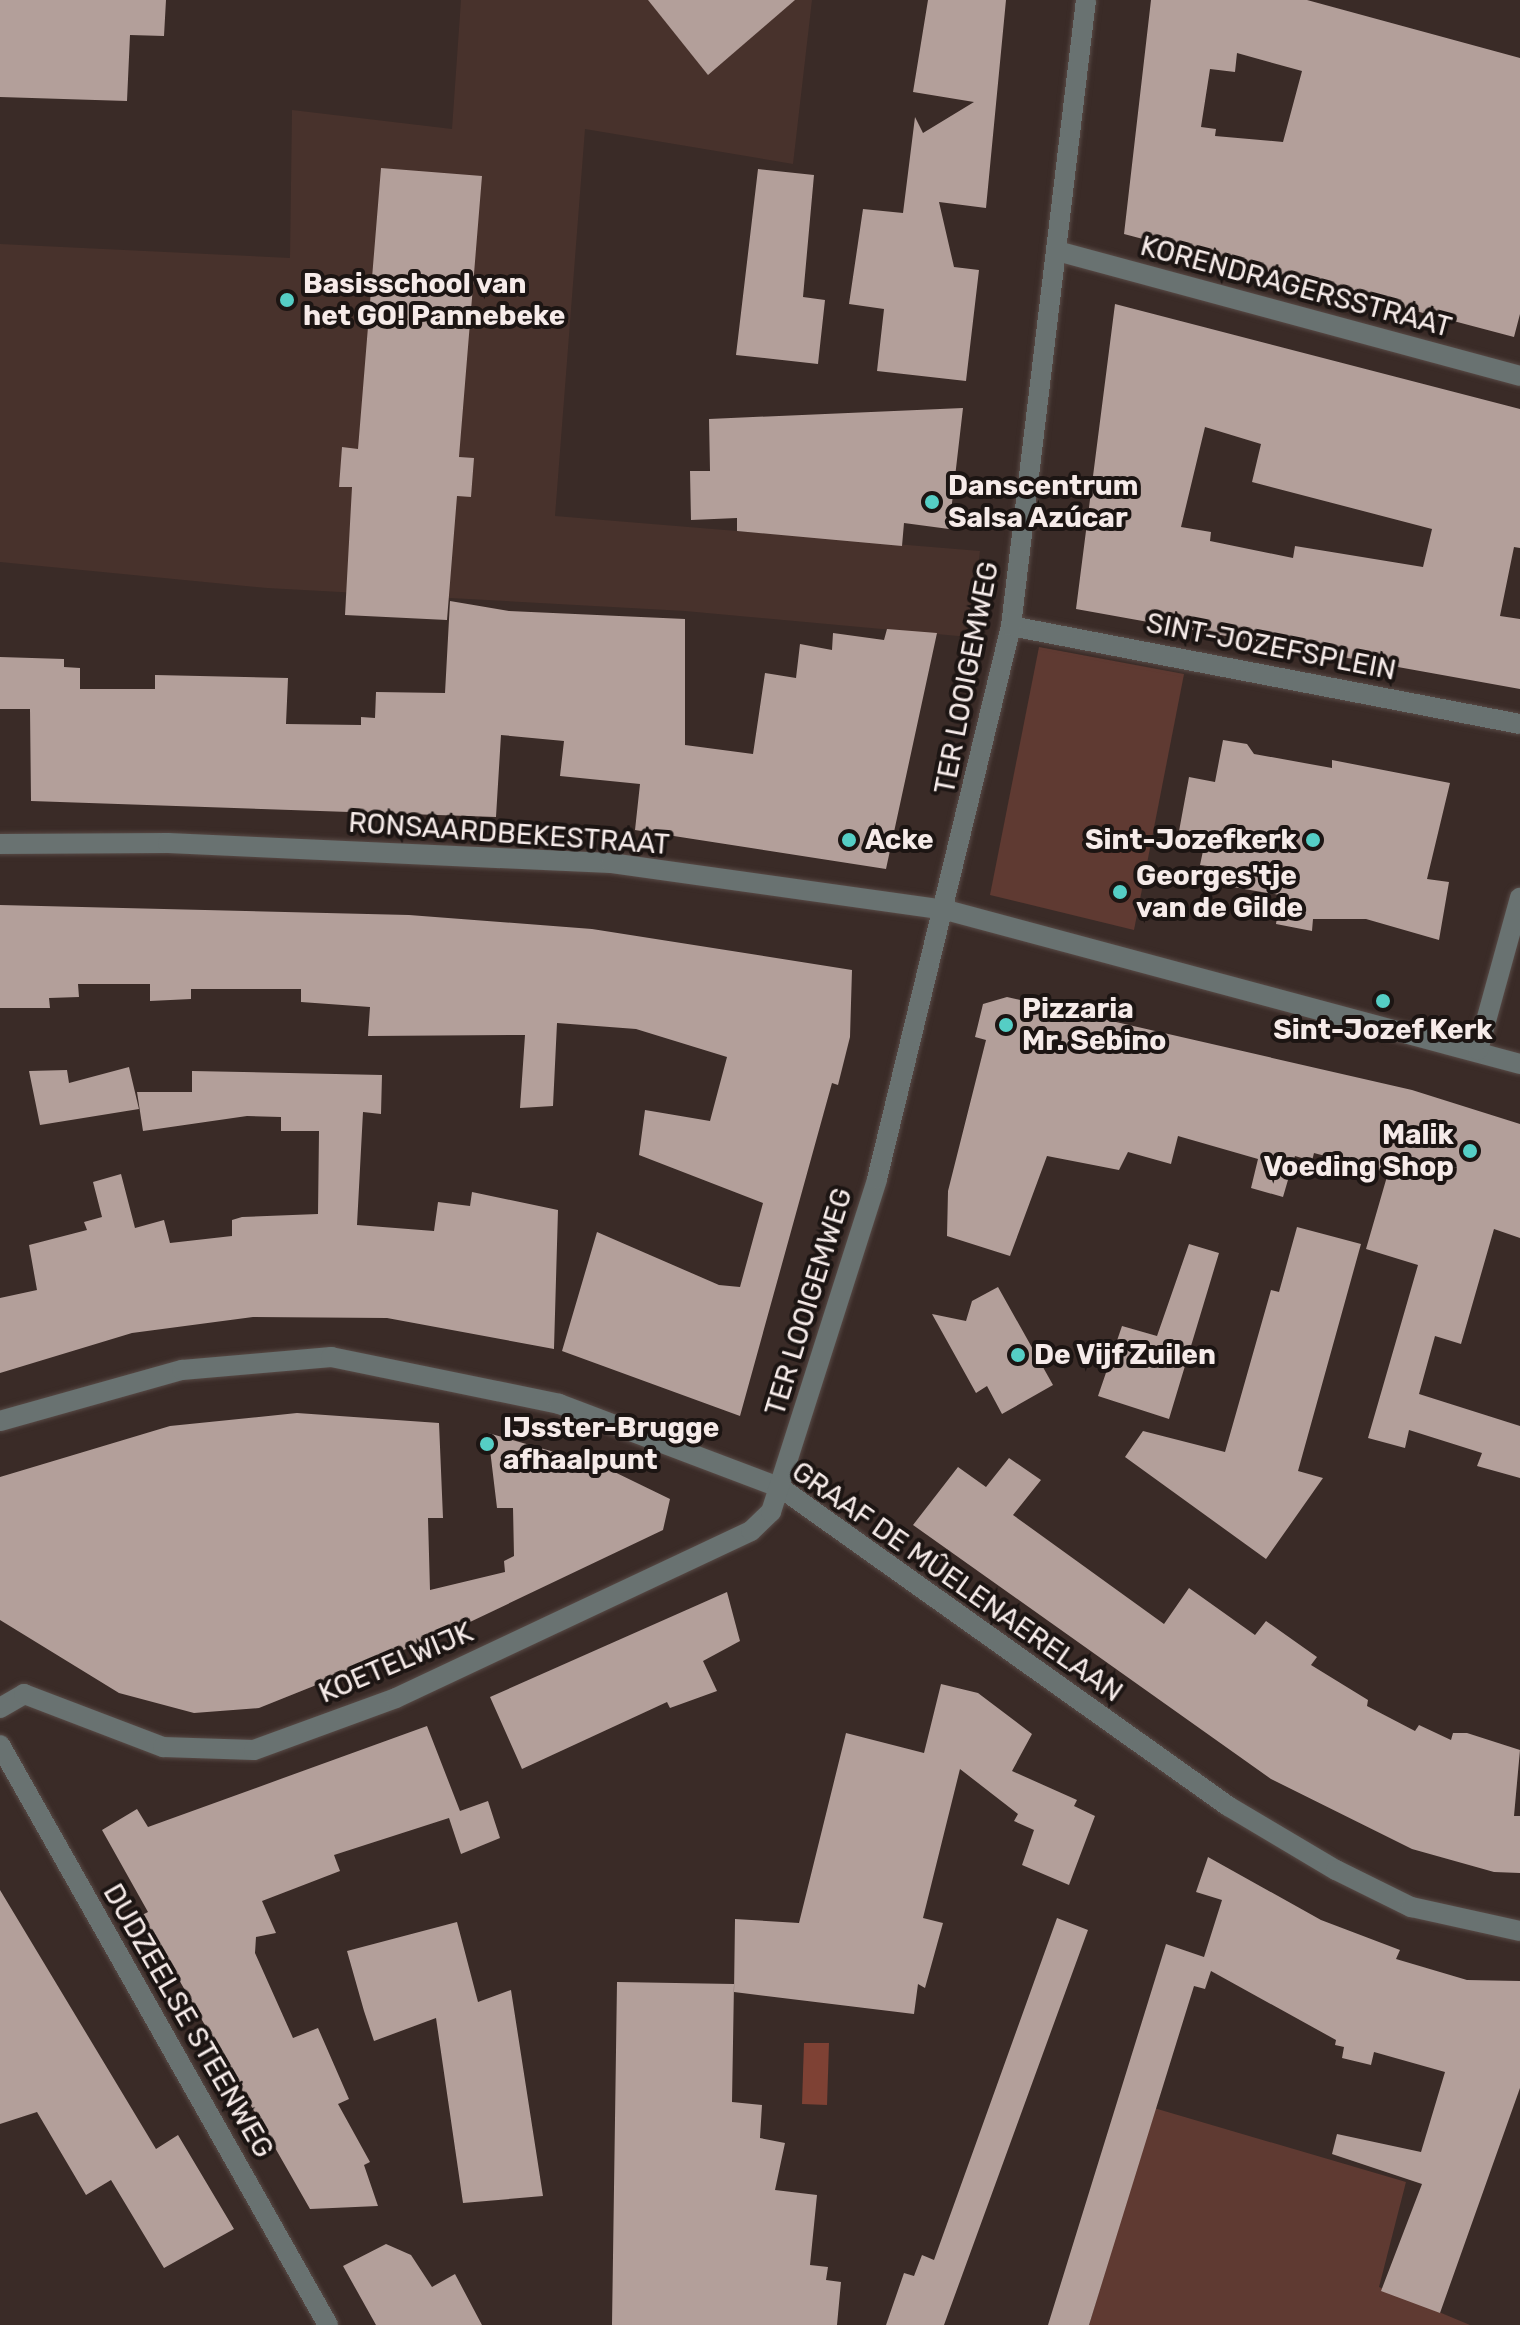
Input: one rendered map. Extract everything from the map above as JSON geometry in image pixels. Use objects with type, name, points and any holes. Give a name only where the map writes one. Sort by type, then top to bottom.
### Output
[{"type":"street","name":"TER LOOIGEMWEG","points":[[781,1488],[877,1179],[946,910],[1011,626],[1086,0]]},
{"type":"street","name":"KORENDRAGERSSTRAAT","points":[[1057,251],[1520,376]]},
{"type":"street","name":"SINT-JOZEFSPLEIN","points":[[1011,626],[1520,724]]},
{"type":"street","name":"RONSAARDBEKESTRAAT","points":[[0,844],[168,843],[611,863],[946,910],[1478,1050],[1520,1064]]},
{"type":"street","points":[[1478,1050],[1520,898]]},
{"type":"street","name":"GRAAF DE MÛELENAERELAAN","points":[[0,1421],[182,1370],[331,1357],[559,1404],[781,1488],[1228,1806],[1411,1907],[1520,1931]]},
{"type":"street","name":"KOETELWIJK","points":[[0,1708],[24,1694],[163,1747],[254,1750],[396,1698],[751,1531],[771,1512],[781,1488]]},
{"type":"street","name":"DUDZEELSE STEENWEG","points":[[0,1745],[328,2325]]},
{"type":"shaded area","name":"Basisschool van het GO! Pannebeke","points":[[461,0],[812,0],[793,164],[585,129],[555,516],[980,551],[969,637],[685,611],[267,588],[0,562],[0,244],[290,258],[292,110],[452,129]]},
{"type":"shaded area","points":[[1039,647],[1184,674],[1134,930],[990,895]]},
{"type":"shaded area","points":[[804,2043],[829,2043],[827,2105],[802,2104]]},
{"type":"shaded area","points":[[1154,2108],[1406,2182],[1379,2287],[1470,2325],[1089,2325]]},
{"type":"building","points":[[0,0],[166,0],[164,36],[130,35],[127,101],[0,97]]},
{"type":"building","points":[[648,0],[795,0],[708,75]]},
{"type":"building","points":[[928,0],[1006,0],[986,208],[939,202],[954,267],[979,270],[966,381],[877,371],[884,309],[849,304],[863,209],[903,213],[915,117],[923,133],[974,102],[913,92]]},
{"type":"building","points":[[1151,0],[1307,0],[1520,58],[1520,314],[1514,337],[1124,234]],"holes":[[[1237,53],[1302,71],[1283,142],[1215,136],[1216,129],[1201,127],[1210,69],[1235,72]]]},
{"type":"building","points":[[381,168],[482,176],[459,457],[474,458],[471,497],[457,496],[447,620],[345,615],[352,487],[339,487],[342,447],[358,449]]},
{"type":"building","points":[[758,169],[814,175],[803,297],[825,300],[818,364],[736,355]]},
{"type":"building","points":[[1115,304],[1520,409],[1520,548],[1514,547],[1500,616],[1520,619],[1520,689],[1076,609]],"holes":[[[1205,427],[1261,444],[1252,482],[1432,529],[1423,567],[1295,546],[1293,558],[1210,541],[1211,532],[1181,527]]]},
{"type":"building","points":[[963,408],[949,529],[904,523],[902,546],[737,531],[737,518],[691,520],[690,471],[710,471],[709,419]]},
{"type":"building","points":[[450,601],[509,611],[685,619],[685,745],[753,754],[765,673],[796,678],[800,644],[832,650],[833,633],[884,640],[887,629],[937,633],[886,869],[635,830],[640,784],[560,776],[564,741],[501,735],[496,817],[31,801],[30,709],[0,709],[0,657],[64,659],[64,667],[80,668],[80,689],[155,689],[155,675],[288,678],[286,724],[361,725],[361,717],[375,718],[376,692],[445,693]]},
{"type":"building","name":"Sint-Jozefkerk","points":[[1223,740],[1247,744],[1254,754],[1332,768],[1332,760],[1450,783],[1427,879],[1449,882],[1439,940],[1366,919],[1313,919],[1312,931],[1276,924],[1280,895],[1227,886],[1230,869],[1200,865],[1203,851],[1177,842],[1189,777],[1215,782]]},
{"type":"building","points":[[0,905],[409,915],[592,929],[852,970],[850,1037],[838,1085],[832,1083],[740,1416],[562,1351],[597,1232],[719,1285],[740,1287],[763,1203],[639,1155],[645,1110],[710,1121],[727,1057],[636,1029],[557,1023],[553,1106],[520,1108],[525,1035],[368,1036],[370,1007],[301,1002],[301,989],[191,989],[191,999],[150,1001],[150,984],[78,984],[79,997],[49,998],[50,1008],[0,1008]]},
{"type":"building","points":[[1007,997],[1412,1090],[1520,1124],[1520,1238],[1494,1229],[1461,1344],[1435,1336],[1419,1394],[1520,1426],[1520,1478],[1477,1466],[1482,1453],[1409,1430],[1405,1448],[1368,1438],[1418,1265],[1366,1249],[1388,1173],[1314,1153],[1312,1161],[1295,1156],[1283,1197],[1251,1188],[1258,1159],[1178,1136],[1171,1164],[1128,1152],[1119,1170],[1047,1156],[1010,1256],[947,1236],[948,1191],[986,1040],[975,1037],[983,1004]]},
{"type":"building","points":[[129,1067],[139,1109],[40,1125],[29,1071],[67,1070],[69,1083]]},
{"type":"building","points":[[192,1071],[382,1075],[381,1114],[363,1112],[357,1225],[434,1231],[438,1202],[470,1206],[472,1192],[558,1210],[554,1349],[387,1318],[253,1317],[132,1333],[0,1373],[0,1298],[37,1290],[29,1245],[87,1230],[84,1222],[102,1217],[93,1182],[121,1174],[135,1228],[164,1220],[170,1243],[232,1236],[232,1220],[242,1217],[318,1214],[319,1131],[281,1131],[281,1117],[247,1116],[143,1131],[137,1092],[192,1092]]},
{"type":"building","points":[[1297,1227],[1361,1244],[1298,1471],[1323,1478],[1266,1559],[1125,1457],[1143,1431],[1225,1452],[1271,1290],[1279,1292]]},
{"type":"building","points":[[1189,1244],[1219,1253],[1169,1419],[1098,1396],[1122,1326],[1157,1336]]},
{"type":"building","points":[[998,1287],[1053,1385],[1002,1414],[987,1386],[976,1393],[932,1314],[966,1321],[972,1301]]},
{"type":"building","points":[[297,1413],[439,1423],[443,1518],[428,1518],[430,1590],[505,1572],[504,1561],[514,1556],[513,1508],[497,1508],[488,1433],[600,1465],[670,1499],[663,1530],[451,1631],[259,1708],[194,1713],[119,1693],[0,1620],[0,1477],[170,1426]]},
{"type":"building","points":[[1009,1458],[1041,1480],[1013,1515],[1164,1624],[1189,1588],[1255,1635],[1266,1621],[1317,1657],[1311,1665],[1368,1700],[1367,1706],[1415,1731],[1419,1725],[1451,1740],[1453,1733],[1467,1733],[1520,1750],[1514,1816],[1520,1816],[1520,1873],[1494,1872],[1412,1849],[1271,1779],[913,1525],[958,1467],[986,1487]]},
{"type":"building","points":[[727,1592],[740,1641],[703,1661],[717,1691],[670,1708],[667,1702],[522,1769],[490,1697]]},
{"type":"building","points":[[941,1684],[978,1693],[1032,1734],[1012,1771],[1077,1800],[1074,1806],[1095,1816],[1069,1885],[1022,1865],[1034,1830],[1014,1821],[1018,1814],[960,1769],[923,1918],[943,1923],[925,1988],[918,1984],[914,2014],[734,1992],[735,1919],[799,1923],[846,1733],[924,1753]]},
{"type":"building","points":[[427,1726],[460,1811],[488,1801],[500,1838],[461,1854],[449,1818],[334,1855],[340,1871],[262,1901],[276,1933],[256,1937],[255,1953],[293,2038],[318,2028],[349,2099],[338,2104],[370,2162],[364,2165],[378,2206],[310,2209],[142,1915],[148,1912],[102,1830],[137,1809],[148,1827]]},
{"type":"building","points":[[1208,1857],[1321,1920],[1400,1950],[1396,1959],[1467,1980],[1520,1981],[1520,2088],[1440,2313],[1381,2291],[1422,2184],[1332,2154],[1337,2134],[1421,2152],[1445,2072],[1374,2052],[1371,2065],[1342,2058],[1344,2047],[1335,2045],[1336,2040],[1211,1971],[1205,1989],[1194,1986],[1089,2325],[1048,2325],[1166,1944],[1204,1957],[1222,1900],[1196,1892]]},
{"type":"building","points":[[0,1890],[156,2149],[178,2135],[234,2229],[164,2268],[111,2180],[86,2195],[37,2112],[0,2124]]},
{"type":"building","points":[[1057,1918],[1088,1930],[944,2325],[886,2325],[904,2273],[914,2276],[922,2255],[934,2260]]},
{"type":"building","points":[[457,1922],[478,2002],[511,1990],[543,2196],[463,2203],[436,2018],[374,2041],[364,2011],[347,1951]]},
{"type":"building","points":[[617,1982],[734,1984],[732,2102],[762,2105],[760,2138],[785,2143],[775,2190],[817,2195],[810,2265],[828,2267],[826,2280],[841,2282],[837,2325],[612,2325]]},
{"type":"building","points":[[386,2244],[411,2255],[432,2287],[455,2274],[482,2325],[376,2325],[343,2266]]},
{"type":"place","name":"Basisschool van het GO! Pannebeke","points":[[287,300]]},
{"type":"place","name":"Danscentrum Salsa Azúcar","points":[[932,502]]},
{"type":"place","name":"Acke","points":[[849,840]]},
{"type":"place","name":"Sint-Jozefkerk","points":[[1313,840]]},
{"type":"place","name":"Georges'tje van de Gilde","points":[[1120,892]]},
{"type":"place","name":"Sint-Jozef Kerk","points":[[1383,1001]]},
{"type":"place","name":"Pizzaria Mr. Sebino","points":[[1006,1025]]},
{"type":"place","name":"Malik Voeding Shop","points":[[1470,1151]]},
{"type":"place","name":"De Vijf Zuilen","points":[[1018,1355]]},
{"type":"place","name":"IJsster-Brugge afhaalpunt","points":[[487,1444]]}]
